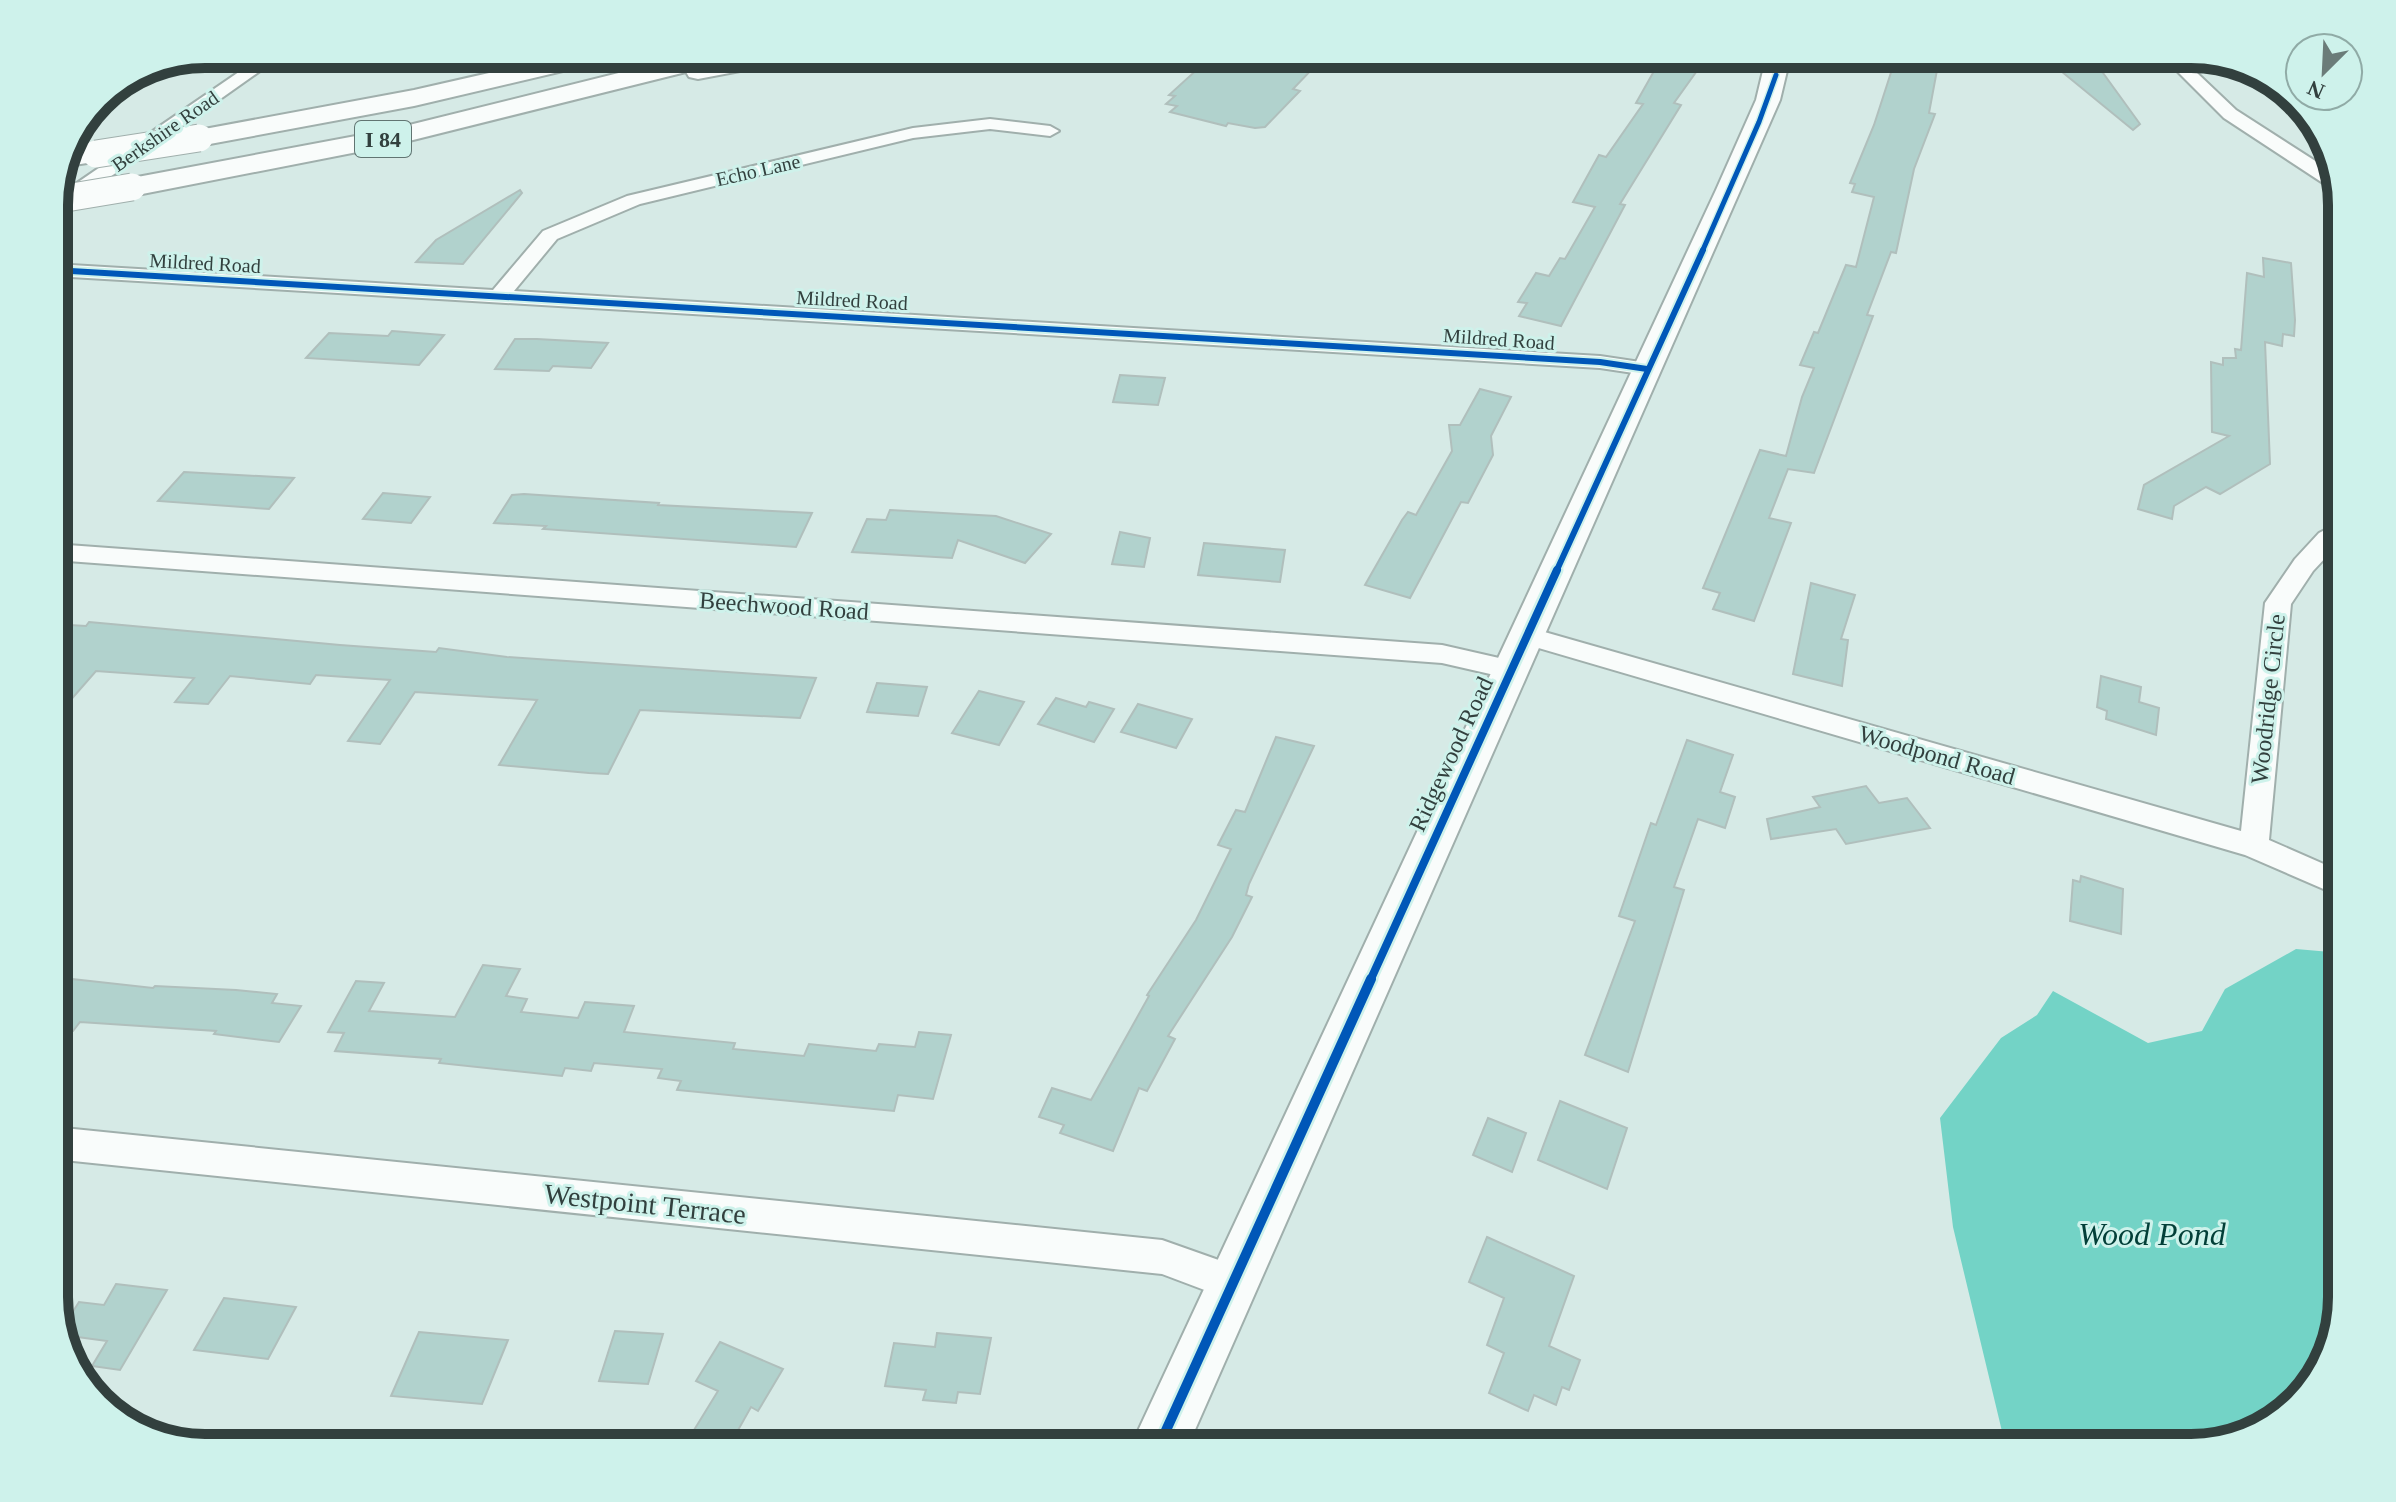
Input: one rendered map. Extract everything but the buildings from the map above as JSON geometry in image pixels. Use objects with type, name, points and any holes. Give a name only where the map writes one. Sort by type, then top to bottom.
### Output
[{"type":"highway","points":[[248,130],[327,107],[492,68]]},
{"type":"highway","name":"I 84","points":[[83,156],[248,130],[462,88],[546,68]]},
{"type":"highway","name":"I 84","points":[[68,198],[393,137],[673,68]]},
{"type":"highway","points":[[632,79],[721,68]]},
{"type":"main road","name":"Ridgewood Road","points":[[1164,1434],[1759,122],[1777,68]]},
{"type":"street","name":"Berkshire Road","points":[[68,197],[256,68]]},
{"type":"street","points":[[2182,68],[2230,114],[2324,175]]},
{"type":"street","name":"Echo Lane","points":[[500,295],[550,235],[634,200],[913,133],[990,124],[1050,131]]},
{"type":"street","name":"Mildred Road","points":[[68,271],[1600,362],[1647,369]]},
{"type":"street","name":"Woodridge Circle","points":[[2254,846],[2278,603],[2304,565],[2328,545]]},
{"type":"street","name":"Beechwood Road","points":[[68,553],[1427,653],[1520,653]]},
{"type":"street","name":"Woodpond Road","points":[[1520,653],[2254,846],[2328,879]]},
{"type":"street","name":"Westpoint Terrace","points":[[68,1144],[1162,1257],[1231,1282]]},
{"type":"water","name":"Wood Pond","points":[[2296,949],[2328,952],[2328,1297],[2318,1350],[2300,1381],[2275,1406],[2244,1424],[2227,1429],[2191,1434],[2003,1434],[1953,1227],[1940,1118],[2001,1038],[2037,1015],[2053,991],[2148,1043],[2202,1031],[2225,989]]},
{"type":"cycle path","points":[[1164,1434],[1708,238],[1759,122],[1776,75]]},
{"type":"cycle path","points":[[68,271],[1600,362],[1647,369]]}]
